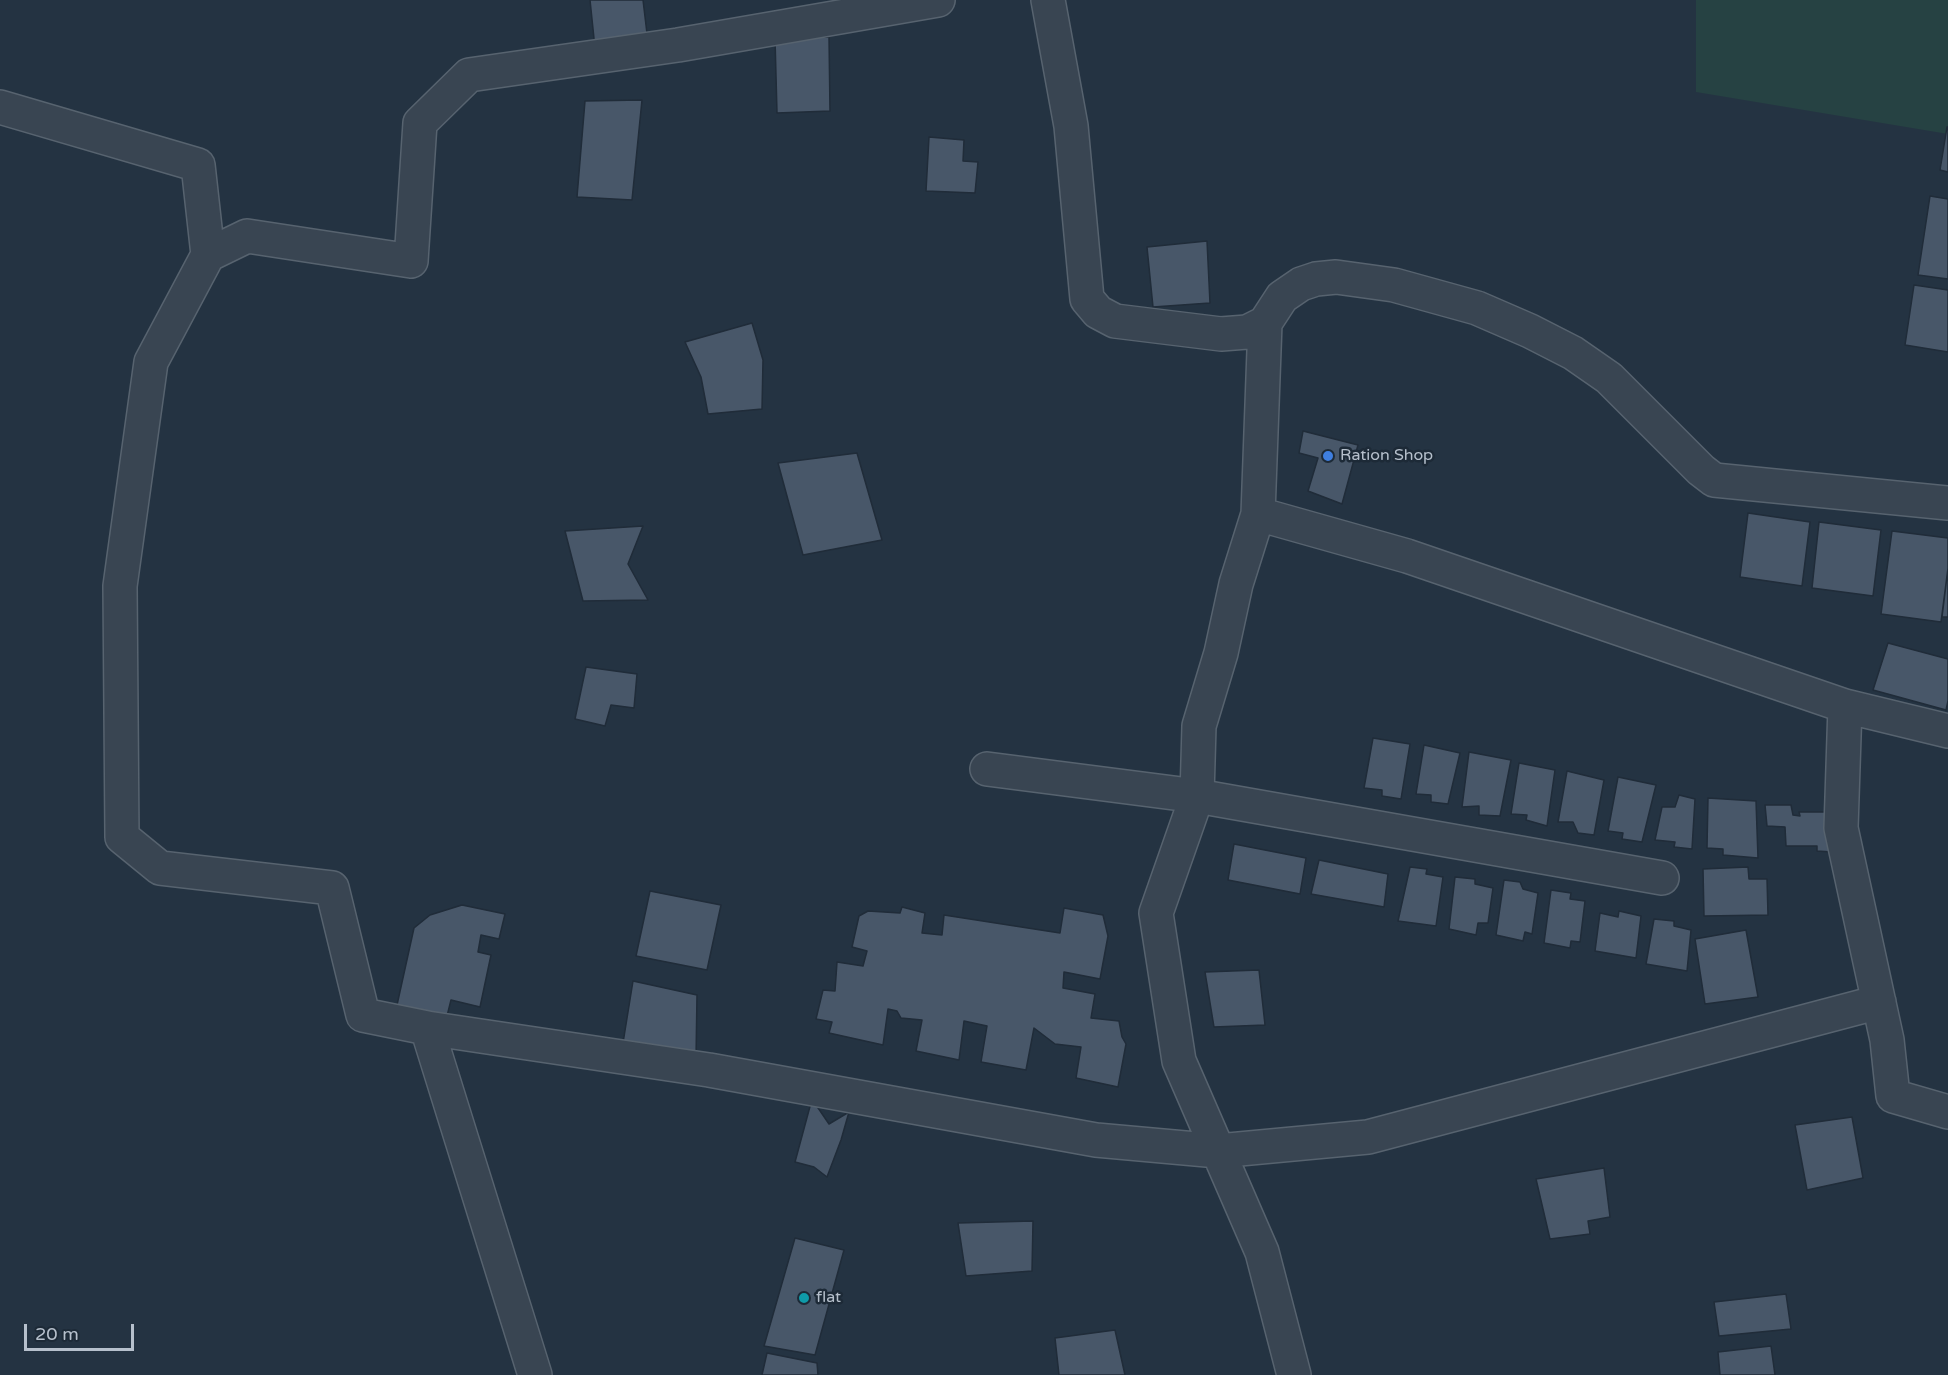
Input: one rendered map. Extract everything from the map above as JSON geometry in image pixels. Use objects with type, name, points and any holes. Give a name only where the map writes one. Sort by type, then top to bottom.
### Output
[{"type":"street","points":[[208,255],[247,236],[411,261],[420,123],[469,75],[678,45],[938,0]]},
{"type":"street","points":[[1048,0],[1071,126],[1087,299],[1098,312],[1115,321],[1221,334],[1246,332],[1265,323]]},
{"type":"street","points":[[0,107],[198,165],[208,255],[151,362],[120,586],[123,837],[160,868],[332,888],[363,1015],[427,1028],[709,1070],[1096,1140],[1218,1151],[1368,1137],[1879,1002]]},
{"type":"street","points":[[1294,1375],[1262,1252],[1179,1061],[1156,913],[1197,796],[1200,726],[1221,653],[1236,584],[1258,514],[1265,323],[1282,297],[1301,284],[1316,279],[1336,277],[1394,285],[1477,308],[1573,353],[1610,378],[1701,470],[1714,480],[1948,503]]},
{"type":"street","points":[[1258,514],[1407,556],[1845,706],[1948,731]]},
{"type":"street","points":[[1845,706],[1841,828],[1887,1040],[1893,1096],[1948,1112]]},
{"type":"street","points":[[987,769],[1197,796],[1662,878]]},
{"type":"street","points":[[427,1028],[536,1375]]},
{"type":"green space","points":[[1696,0],[1948,0],[1948,134],[1696,92]]},
{"type":"building","points":[[590,0],[643,0],[648,42],[595,48]]},
{"type":"building","points":[[829,37],[830,111],[777,113],[775,38]]},
{"type":"building","points":[[642,100],[632,200],[577,197],[585,101]]},
{"type":"building","points":[[1948,127],[1948,172],[1940,170]]},
{"type":"building","points":[[929,137],[964,140],[963,161],[978,162],[975,193],[926,191]]},
{"type":"building","points":[[1930,196],[1948,199],[1948,279],[1918,275]]},
{"type":"building","points":[[1207,241],[1210,303],[1153,307],[1147,247]]},
{"type":"building","points":[[1914,285],[1948,290],[1948,352],[1905,345]]},
{"type":"building","points":[[752,323],[763,360],[762,409],[708,414],[701,377],[685,342]]},
{"type":"building","points":[[1303,431],[1358,445],[1342,504],[1308,491],[1318,458],[1299,453]]},
{"type":"building","points":[[857,453],[882,540],[803,555],[778,463]]},
{"type":"building","points":[[1748,513],[1810,522],[1802,586],[1740,577]]},
{"type":"building","points":[[1819,522],[1881,530],[1873,596],[1812,588]]},
{"type":"building","points":[[643,526],[628,564],[648,600],[583,601],[565,531]]},
{"type":"building","points":[[1892,531],[1948,538],[1948,568],[1941,622],[1881,614]]},
{"type":"building","points":[[1948,568],[1948,617],[1942,617]]},
{"type":"building","points":[[1888,643],[1948,659],[1946,710],[1873,690]]},
{"type":"building","points":[[586,667],[637,674],[634,708],[611,705],[605,726],[575,719]]},
{"type":"building","points":[[1373,738],[1410,744],[1401,799],[1382,796],[1382,790],[1364,788]]},
{"type":"building","points":[[1424,745],[1460,753],[1448,804],[1431,802],[1431,795],[1416,794]]},
{"type":"building","points":[[1469,752],[1511,760],[1500,816],[1479,815],[1479,806],[1462,807]]},
{"type":"building","points":[[1519,763],[1555,770],[1547,826],[1526,820],[1527,815],[1511,814]]},
{"type":"building","points":[[1567,771],[1604,780],[1594,835],[1578,833],[1573,822],[1558,822]]},
{"type":"building","points":[[1618,777],[1656,785],[1642,842],[1622,839],[1623,833],[1608,831]]},
{"type":"building","points":[[1679,795],[1695,799],[1692,849],[1674,847],[1675,842],[1655,840],[1662,807],[1675,807]]},
{"type":"building","points":[[1708,798],[1756,801],[1758,858],[1723,855],[1723,849],[1707,848]]},
{"type":"building","points":[[1765,805],[1791,805],[1793,815],[1800,816],[1799,812],[1828,812],[1832,852],[1817,851],[1817,846],[1786,846],[1785,827],[1767,826]]},
{"type":"building","points":[[1234,844],[1306,858],[1300,894],[1228,880]]},
{"type":"building","points":[[1319,860],[1388,874],[1384,907],[1311,894]]},
{"type":"building","points":[[1410,867],[1427,869],[1426,874],[1443,877],[1436,926],[1398,921]]},
{"type":"building","points":[[1748,867],[1749,879],[1767,879],[1768,915],[1704,916],[1703,869]]},
{"type":"building","points":[[1455,877],[1475,879],[1475,884],[1493,888],[1488,923],[1478,923],[1476,935],[1449,929]]},
{"type":"building","points":[[1504,880],[1520,882],[1523,889],[1538,893],[1532,934],[1525,932],[1523,941],[1496,935]]},
{"type":"building","points":[[1551,890],[1571,893],[1570,899],[1585,901],[1580,942],[1571,941],[1570,948],[1544,943]]},
{"type":"building","points":[[650,891],[721,905],[707,970],[636,956]]},
{"type":"building","points":[[462,905],[505,914],[499,939],[481,935],[478,952],[491,955],[480,1007],[451,1000],[447,1016],[397,1005],[414,928],[430,915]]},
{"type":"building","points":[[902,907],[925,913],[922,933],[942,935],[944,915],[1060,933],[1064,908],[1103,915],[1108,936],[1100,979],[1064,972],[1063,988],[1095,994],[1091,1018],[1119,1021],[1126,1044],[1118,1087],[1076,1078],[1081,1047],[1055,1044],[1034,1028],[1026,1070],[981,1062],[987,1026],[964,1021],[959,1060],[916,1051],[922,1020],[901,1018],[897,1011],[888,1009],[883,1045],[829,1033],[832,1022],[816,1019],[823,990],[835,991],[837,962],[863,966],[867,951],[852,947],[859,916],[868,911],[900,913]]},
{"type":"building","points":[[1619,911],[1641,916],[1636,958],[1595,951],[1600,913],[1618,917]]},
{"type":"building","points":[[1654,919],[1674,921],[1674,926],[1691,930],[1687,971],[1646,964]]},
{"type":"building","points":[[1746,930],[1758,997],[1705,1004],[1695,939]]},
{"type":"building","points":[[1259,970],[1265,1025],[1214,1027],[1205,972]]},
{"type":"building","points":[[633,981],[697,995],[696,1058],[623,1043]]},
{"type":"building","points":[[812,1099],[829,1124],[849,1112],[827,1177],[814,1167],[795,1162]]},
{"type":"building","points":[[1852,1117],[1863,1178],[1807,1190],[1795,1125]]},
{"type":"building","points":[[1604,1168],[1610,1217],[1588,1221],[1590,1234],[1550,1239],[1536,1179]]},
{"type":"building","points":[[1033,1221],[1032,1271],[966,1276],[958,1223]]},
{"type":"building","name":"flat","points":[[795,1238],[844,1250],[815,1355],[764,1346]]},
{"type":"building","points":[[1786,1294],[1791,1329],[1719,1336],[1714,1302]]},
{"type":"building","points":[[1115,1330],[1125,1375],[1059,1375],[1055,1338]]},
{"type":"building","points":[[1771,1346],[1775,1375],[1720,1375],[1718,1352]]},
{"type":"building","points":[[767,1353],[817,1363],[818,1375],[762,1375]]},
{"type":"place","name":"Ration Shop","points":[[1328,456]]},
{"type":"place","name":"flat","points":[[804,1298]]}]
